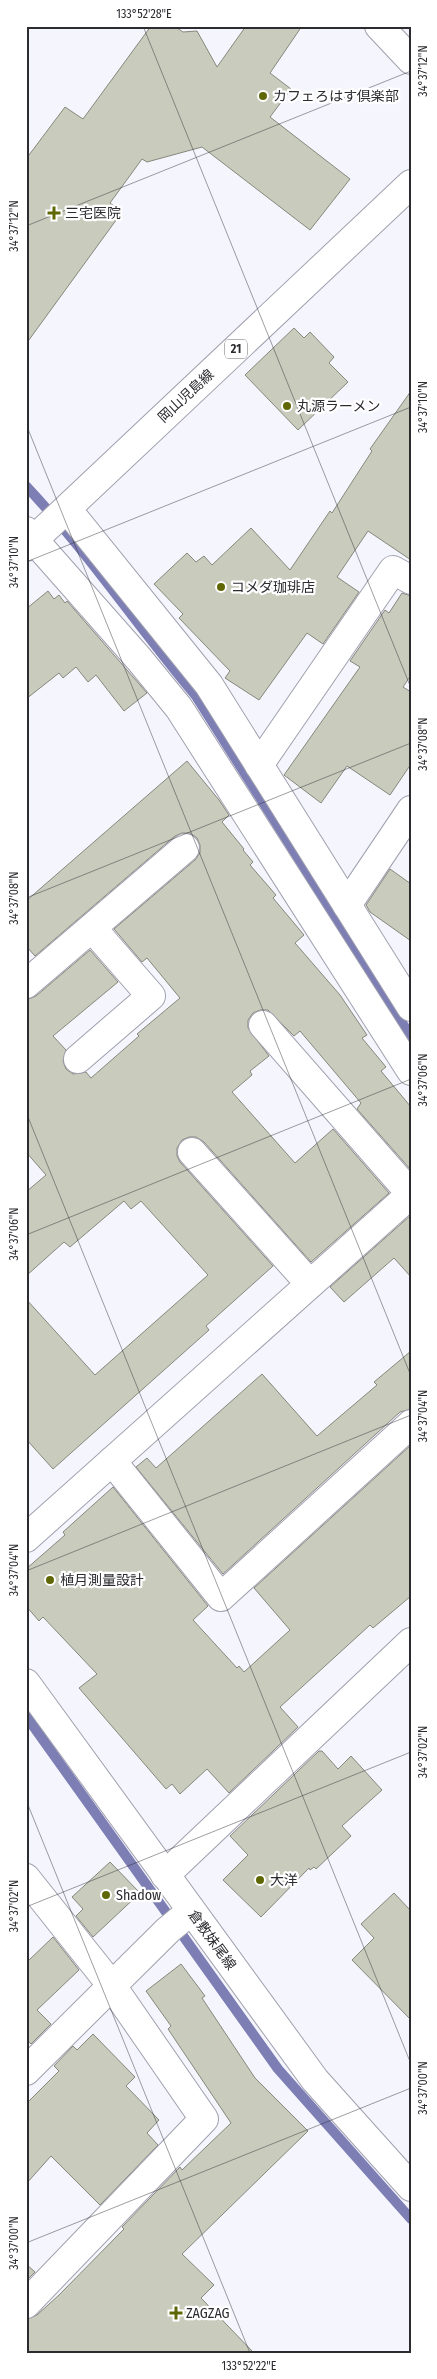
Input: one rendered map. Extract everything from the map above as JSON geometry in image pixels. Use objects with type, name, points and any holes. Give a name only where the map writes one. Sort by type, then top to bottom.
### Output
[{"type":"street","points":[[379,26],[411,60]]},
{"type":"street","name":"岡山児島線","points":[[43,529],[411,184]]},
{"type":"street","points":[[43,529],[209,685],[411,1008]]},
{"type":"street","points":[[43,529],[139,659],[178,708],[411,1071]]},
{"type":"street","points":[[259,765],[393,570],[411,580]]},
{"type":"street","points":[[347,905],[411,810]]},
{"type":"street","points":[[26,984],[184,848]]},
{"type":"street","points":[[78,1059],[151,996],[92,928]]},
{"type":"street","points":[[26,1538],[411,1194],[263,1025]]},
{"type":"street","points":[[192,1152],[310,1284]]},
{"type":"street","points":[[112,1461],[221,1597],[411,1424]]},
{"type":"street","points":[[165,1875],[407,1653]]},
{"type":"street","name":"倉敷妹尾線","points":[[26,1682],[165,1875],[181,1919],[315,2080],[411,2187]]},
{"type":"street","points":[[26,1878],[112,1986],[204,2119],[26,2304]]},
{"type":"street","points":[[26,2071],[181,1919]]},
{"type":"building","points":[[151,26],[174,26],[183,32],[197,31],[217,67],[246,26],[302,26],[270,73],[291,89],[270,117],[350,179],[310,230],[202,147],[147,162],[142,159],[110,203],[122,212],[26,344],[26,159],[65,107],[83,119]]},
{"type":"building","points":[[294,328],[304,338],[310,332],[334,357],[329,363],[348,382],[298,430],[245,375]]},
{"type":"building","points":[[411,391],[411,560],[368,531],[337,577],[359,592],[323,644],[307,633],[259,700],[225,678],[230,671],[179,618],[183,614],[154,584],[187,553],[196,562],[204,556],[212,565],[251,528],[290,570],[330,511],[332,513],[372,451],[370,449]]},
{"type":"building","points":[[48,591],[54,599],[59,595],[65,603],[67,601],[147,693],[124,711],[96,675],[88,682],[76,667],[63,678],[59,673],[26,699],[26,609]]},
{"type":"building","points":[[402,593],[411,596],[411,675],[403,687],[411,692],[411,764],[390,795],[347,766],[321,803],[284,775],[360,667],[350,661],[385,610],[389,613]]},
{"type":"building","points":[[187,761],[229,815],[222,822],[253,862],[250,865],[276,895],[273,898],[304,935],[295,943],[340,995],[367,1035],[362,1038],[386,1067],[381,1071],[411,1107],[411,1170],[357,1109],[361,1103],[300,1031],[294,1036],[268,1010],[260,1010],[253,1013],[248,1020],[248,1028],[269,1056],[250,1071],[252,1075],[232,1092],[295,1163],[333,1129],[389,1193],[311,1262],[204,1142],[196,1137],[182,1140],[177,1148],[177,1156],[180,1162],[273,1266],[206,1326],[209,1330],[53,1469],[26,1439],[26,1299],[95,1375],[208,1275],[141,1201],[131,1209],[124,1201],[70,1247],[64,1242],[26,1276],[26,1192],[46,1175],[26,1152],[26,1000],[36,996],[90,950],[118,982],[53,1036],[66,1050],[63,1061],[66,1069],[73,1074],[86,1072],[91,1078],[139,1036],[137,1034],[180,998],[147,958],[142,962],[114,929],[195,860],[200,853],[200,845],[197,838],[190,833],[182,833],[175,836],[35,956],[26,946],[26,901]]},
{"type":"building","points":[[390,869],[411,884],[411,941],[370,912],[366,905]]},
{"type":"building","points":[[411,1215],[411,1277],[394,1258],[344,1302],[330,1287]]},
{"type":"building","points":[[411,1351],[411,1409],[400,1412],[223,1574],[136,1467],[147,1458],[156,1468],[262,1374],[317,1436],[377,1385],[374,1382]]},
{"type":"building","points":[[411,1445],[411,1596],[373,1628],[370,1625],[280,1707],[298,1727],[229,1793],[207,1769],[180,1794],[172,1784],[166,1789],[79,1688],[97,1674],[43,1617],[39,1621],[26,1606],[26,1569],[65,1535],[63,1532],[113,1487],[208,1606],[193,1620],[237,1668],[239,1666],[244,1672],[290,1630],[254,1588]]},
{"type":"building","points":[[319,1751],[322,1751],[338,1769],[351,1756],[382,1790],[342,1826],[351,1836],[316,1869],[314,1867],[310,1870],[309,1868],[261,1917],[223,1880],[248,1855],[230,1836]]},
{"type":"building","points":[[110,1862],[140,1893],[93,1937],[76,1916],[83,1909],[72,1897]]},
{"type":"building","points":[[394,1893],[411,1911],[411,2020],[352,1960],[374,1938],[361,1924]]},
{"type":"building","points":[[53,1937],[79,1970],[37,2010],[51,2024],[31,2044],[26,2039],[26,1963]]},
{"type":"building","points":[[181,1964],[205,1996],[202,1998],[255,2078],[308,2131],[182,2254],[214,2285],[201,2298],[254,2353],[26,2353],[26,2319],[37,2315],[59,2295],[124,2229],[122,2227],[180,2167],[182,2170],[231,2123],[168,2029],[171,2026],[146,1991]]},
{"type":"building","points":[[93,2034],[135,2077],[126,2086],[159,2120],[147,2133],[158,2145],[100,2205],[51,2156],[26,2184],[26,2104],[59,2071],[54,2066],[73,2046],[77,2050]]},
{"type":"building","points":[[26,2264],[35,2272],[26,2281]]},
{"type":"waterway","points":[[26,486],[71,537],[196,696],[411,1037]]},
{"type":"waterway","points":[[26,1716],[278,2069],[411,2219]]},
{"type":"place","name":"カフェろはす倶楽部","points":[[263,96]]},
{"type":"place","name":"三宅医院","points":[[54,213]]},
{"type":"place","name":"丸源ラーメン","points":[[287,406]]},
{"type":"place","name":"コメダ珈琲店","points":[[221,587]]},
{"type":"place","name":"植月測量設計","points":[[50,1580]]},
{"type":"place","name":"大洋","points":[[260,1880]]},
{"type":"place","name":"Shadow","points":[[106,1895]]},
{"type":"place","name":"ZAGZAG","points":[[176,2313]]}]
